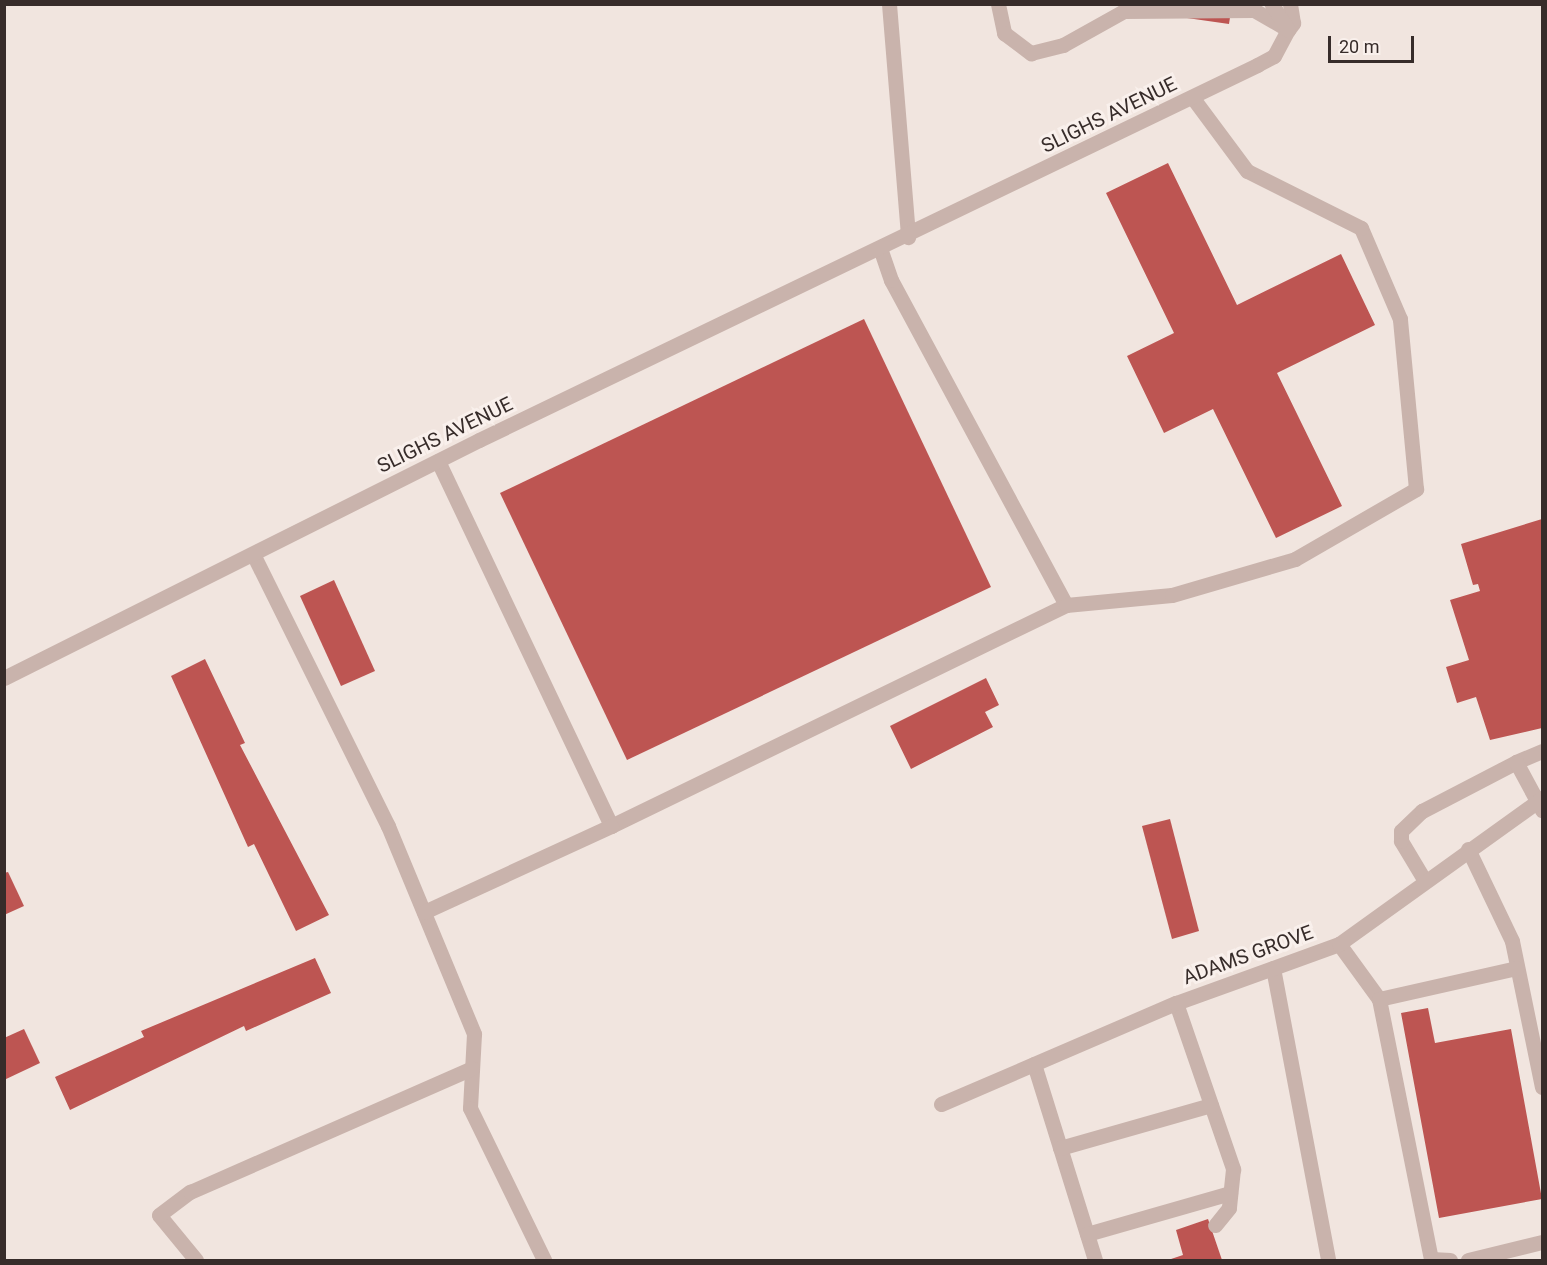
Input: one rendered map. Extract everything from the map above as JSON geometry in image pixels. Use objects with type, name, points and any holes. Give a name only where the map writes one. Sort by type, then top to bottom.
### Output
[{"type":"street","points":[[889,4],[908,237]]},
{"type":"street","points":[[999,11],[1004,33],[1031,53],[1063,45],[1129,6],[1254,10],[1288,30]]},
{"type":"street","points":[[1282,7],[1288,30]]},
{"type":"street","name":"SLIGHS AVENUE","points":[[4,678],[438,461],[881,251],[1227,80],[1274,56],[1288,30]]},
{"type":"street","points":[[424,912],[611,826],[1066,605],[1172,595],[1295,559],[1416,489],[1400,319],[1362,228],[1247,171],[1192,97]]},
{"type":"street","points":[[881,251],[891,280],[1066,605]]},
{"type":"street","points":[[438,461],[611,826]]},
{"type":"street","points":[[253,554],[388,826],[424,912],[474,1034],[470,1108],[544,1260]]},
{"type":"street","points":[[1425,881],[1401,831],[1422,811],[1515,762],[1542,751]]},
{"type":"street","points":[[1515,762],[1541,803]]},
{"type":"street","name":"ADAMS GROVE","points":[[941,1104],[1176,1003],[1339,944],[1468,849],[1541,803]]},
{"type":"street","points":[[1468,849],[1512,941],[1542,1082]]},
{"type":"street","points":[[1339,944],[1379,999],[1431,1259],[1450,1260]]},
{"type":"street","points":[[1273,968],[1328,1260]]},
{"type":"street","points":[[1379,999],[1518,968]]},
{"type":"street","points":[[1176,1003],[1233,1169],[1229,1208],[1215,1225]]},
{"type":"street","points":[[1034,1064],[1095,1260]]},
{"type":"street","points":[[196,1260],[159,1215],[190,1192],[472,1068]]},
{"type":"street","points":[[1060,1148],[1211,1105]]},
{"type":"street","points":[[1087,1234],[1230,1193]]},
{"type":"street","points":[[1468,1260],[1542,1242]]},
{"type":"building","points":[[1232,4],[1229,24],[1187,18]]},
{"type":"building","points":[[1168,163],[1237,305],[1341,254],[1375,325],[1277,373],[1342,506],[1276,538],[1213,409],[1164,433],[1127,356],[1174,333],[1106,193]]},
{"type":"building","points":[[864,319],[991,587],[627,760],[500,493]]},
{"type":"building","points":[[1542,519],[1542,728],[1490,740],[1476,697],[1457,703],[1446,667],[1469,660],[1450,600],[1480,591],[1478,584],[1473,585],[1461,544]]},
{"type":"building","points":[[334,580],[375,671],[341,686],[300,596]]},
{"type":"building","points":[[205,659],[245,743],[240,745],[329,915],[296,931],[254,844],[248,847],[171,676]]},
{"type":"building","points":[[986,678],[999,705],[985,712],[993,727],[911,769],[890,726]]},
{"type":"building","points":[[1170,819],[1199,931],[1172,939],[1142,826]]},
{"type":"building","points":[[8,872],[24,906],[4,915],[4,873]]},
{"type":"building","points":[[315,958],[331,993],[246,1031],[244,1026],[70,1110],[55,1077],[144,1037],[141,1031]]},
{"type":"building","points":[[1428,1008],[1435,1043],[1511,1029],[1542,1199],[1439,1218],[1401,1013]]},
{"type":"building","points":[[24,1029],[40,1063],[4,1080],[4,1038]]},
{"type":"building","points":[[1208,1219],[1222,1260],[1168,1260],[1183,1255],[1176,1230]]}]
